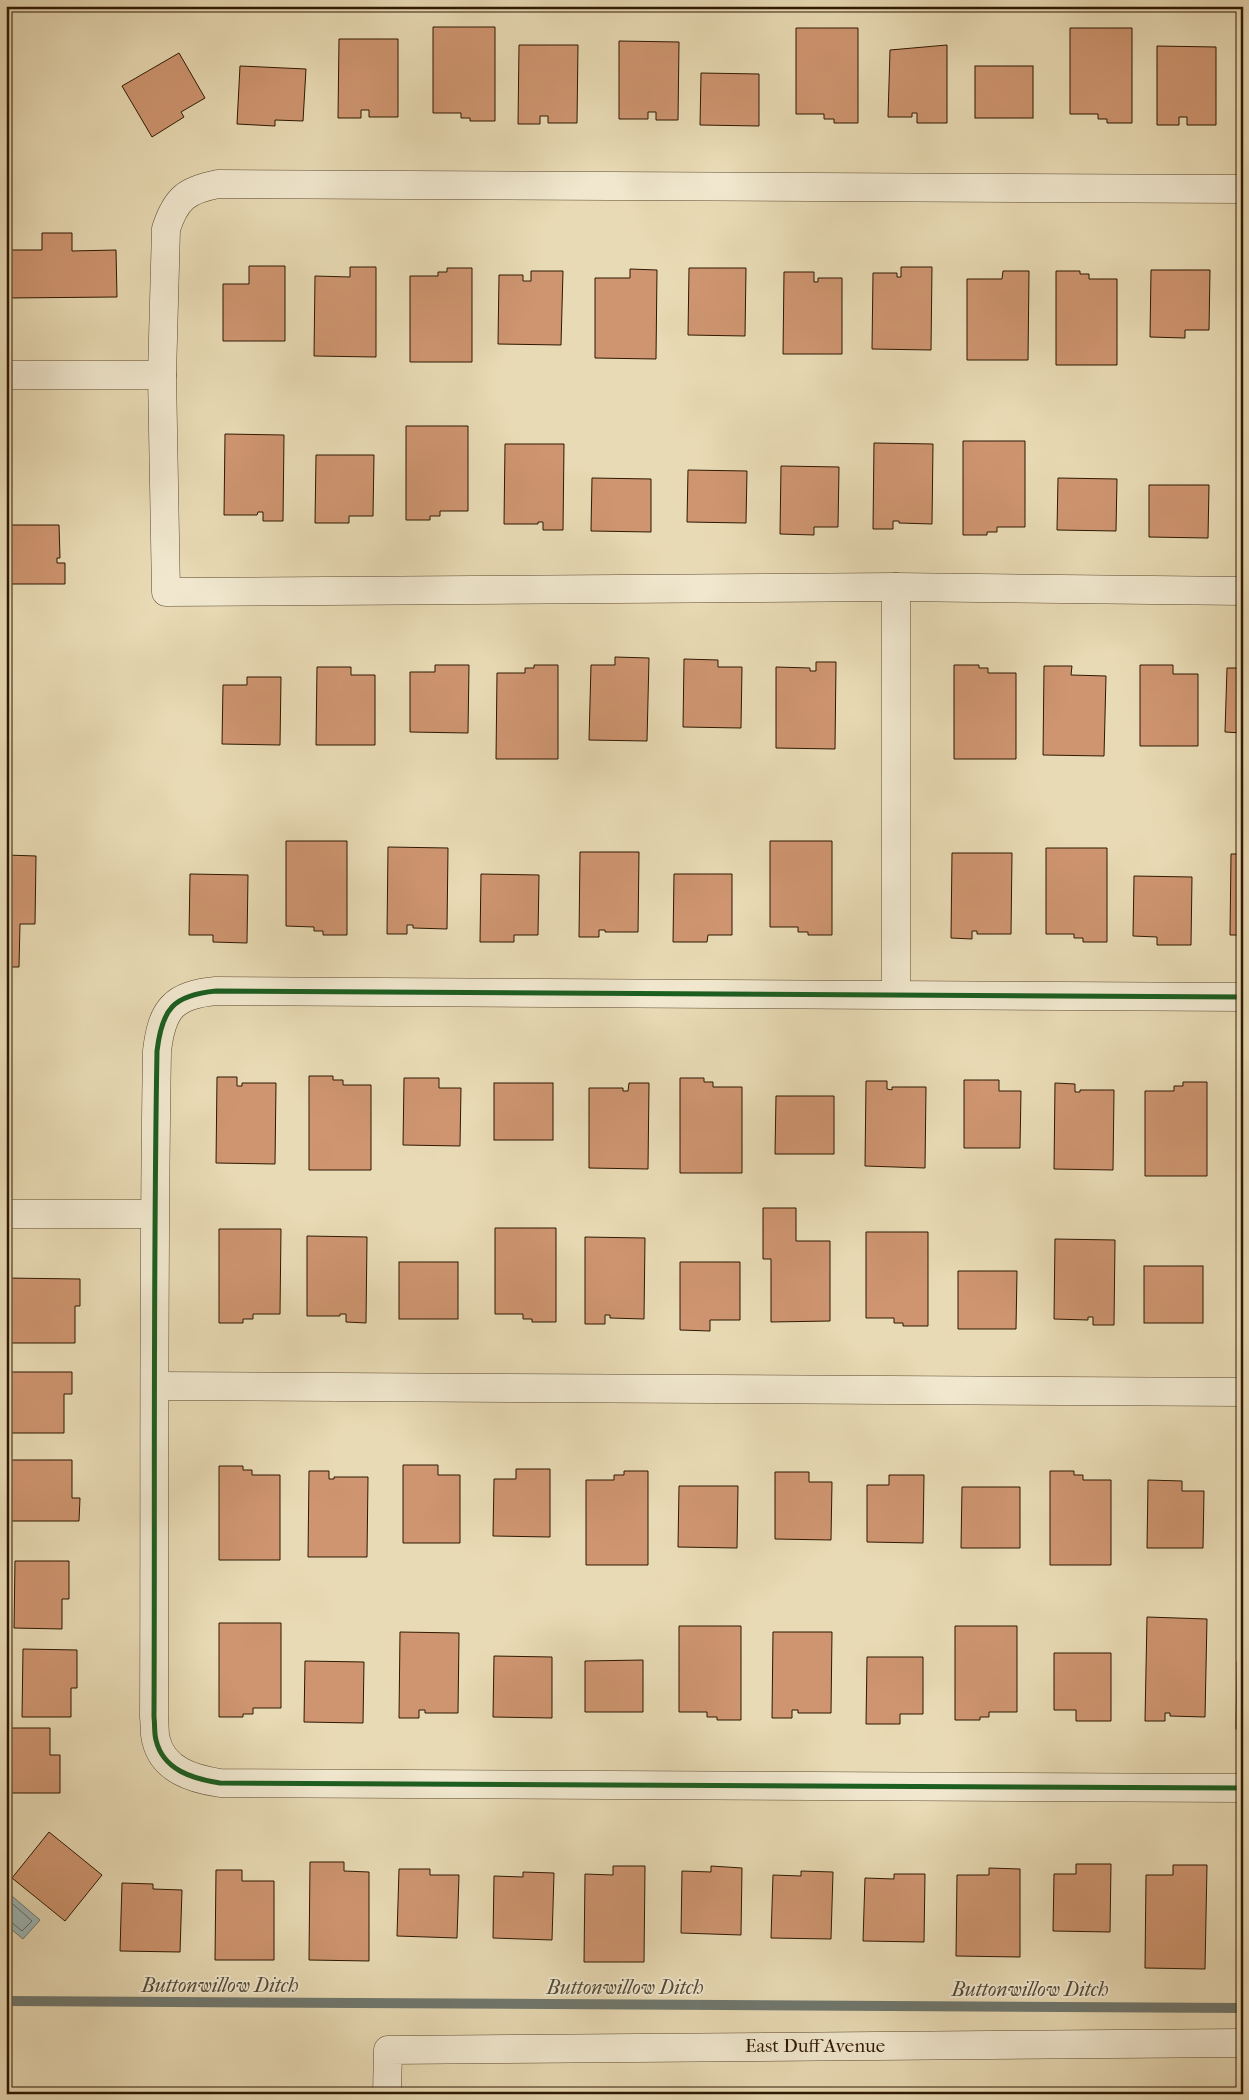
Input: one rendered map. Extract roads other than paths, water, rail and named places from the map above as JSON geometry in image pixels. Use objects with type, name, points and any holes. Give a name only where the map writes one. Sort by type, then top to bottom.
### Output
[{"type":"street","points":[[1243,189],[218,184],[196,188],[182,199],[171,212],[166,228],[162,375],[166,592],[896,587],[1243,591]]},
{"type":"street","points":[[6,375],[162,375]]},
{"type":"street","points":[[896,587],[896,994]]},
{"type":"street","points":[[1243,997],[236,991],[194,993],[178,1001],[167,1013],[159,1029],[154,1214],[156,1740],[165,1758],[179,1772],[199,1780],[220,1784],[1243,1788]]},
{"type":"street","points":[[6,1214],[154,1214]]},
{"type":"street","points":[[156,1386],[1243,1392]]},
{"type":"street","name":"East Duff Avenue","points":[[387,2094],[388,2050],[1243,2043]]},
{"type":"water","points":[[6,1891],[40,1920],[23,1939],[6,1925]]},
{"type":"waterway","name":"Buttonwillow Ditch","points":[[6,2001],[1243,2008]]}]
